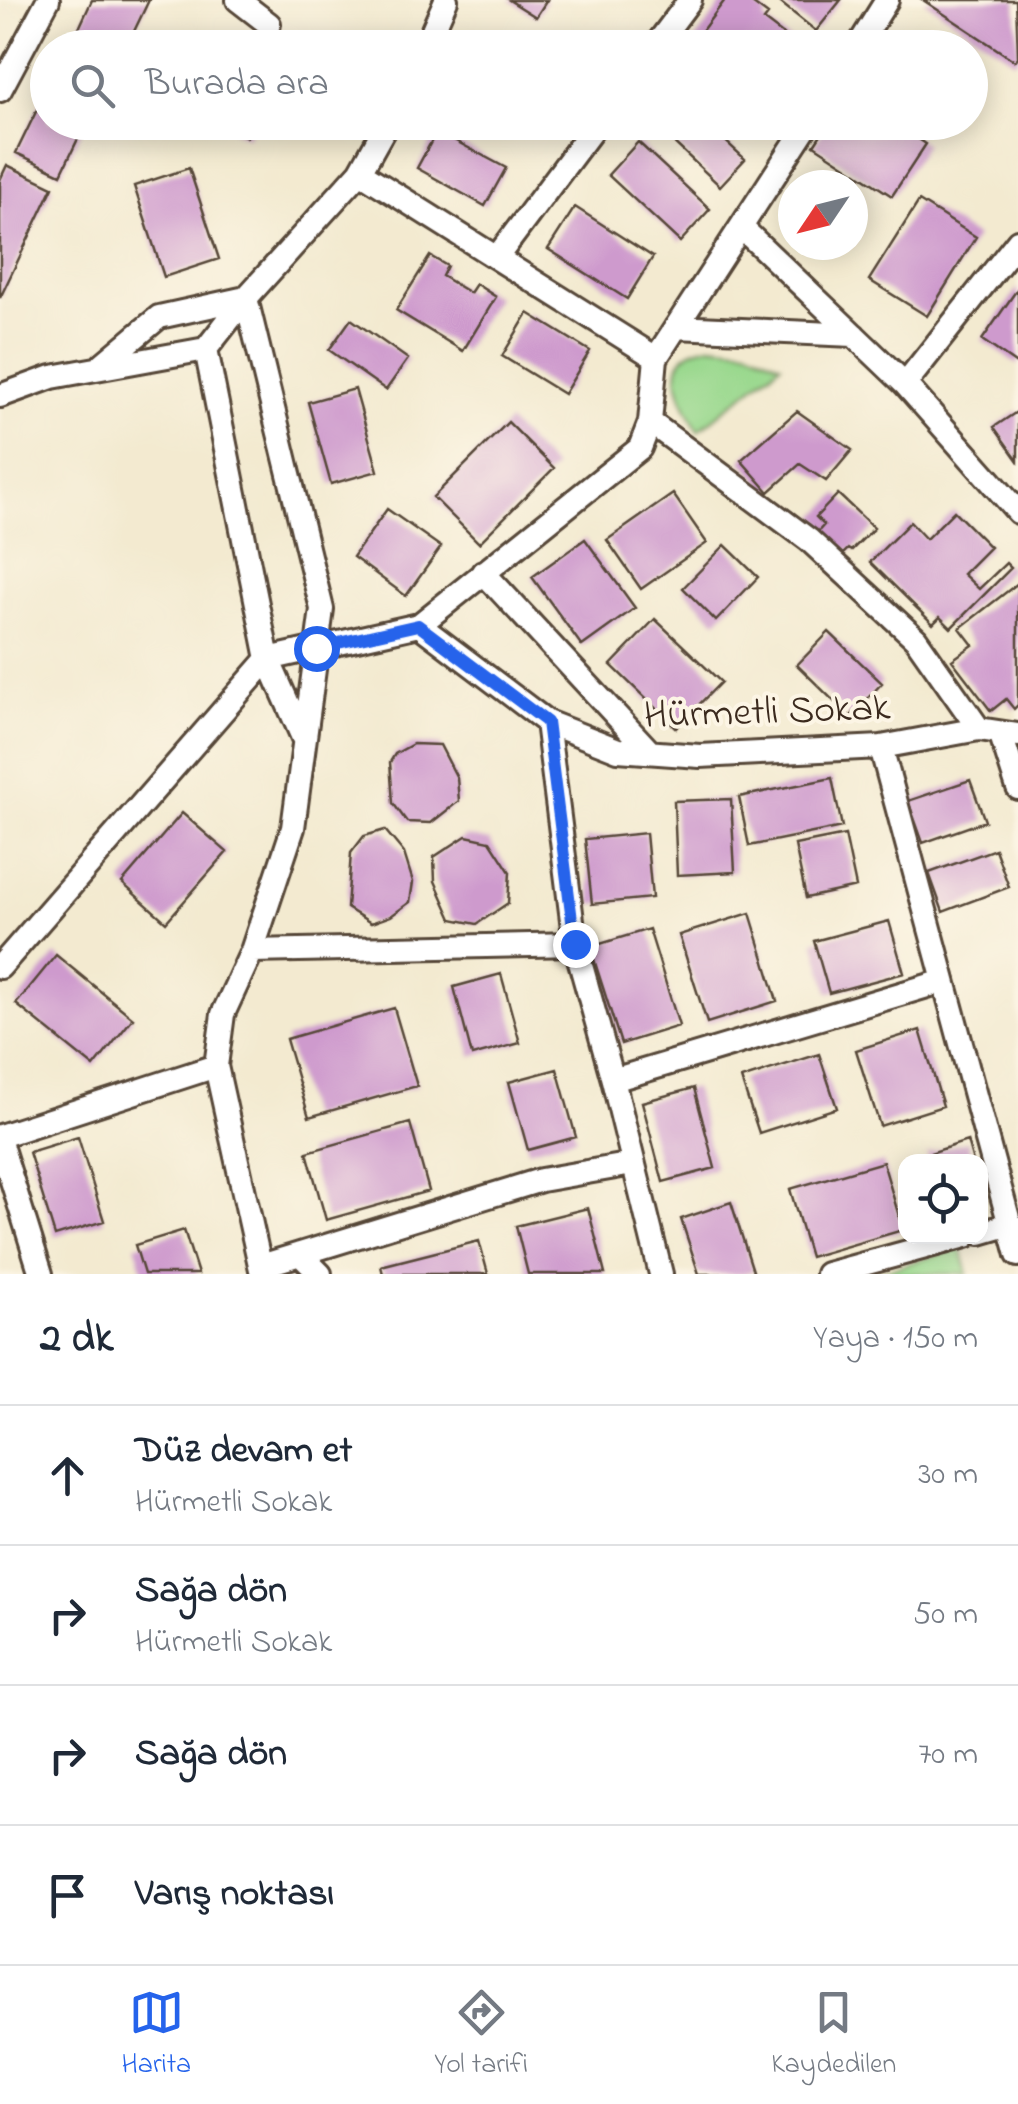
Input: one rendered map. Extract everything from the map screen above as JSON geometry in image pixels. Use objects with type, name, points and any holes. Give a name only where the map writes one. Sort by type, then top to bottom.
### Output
[{"type":"street","points":[[32,30],[48,0]]},
{"type":"street","points":[[238,0],[269,24]]},
{"type":"street","points":[[433,30],[446,0]]},
{"type":"street","points":[[668,30],[690,0]]},
{"type":"street","points":[[868,30],[887,0]]},
{"type":"street","points":[[0,90],[30,34]]},
{"type":"street","points":[[0,396],[52,377],[206,349],[246,298],[360,172],[378,140]]},
{"type":"street","points":[[497,257],[585,140]]},
{"type":"street","points":[[0,967],[268,659],[418,625],[640,448],[650,422],[656,358],[798,140]]},
{"type":"street","points":[[360,172],[656,358]]},
{"type":"street","points":[[742,228],[906,384],[1018,512]]},
{"type":"street","points":[[906,384],[1018,241]]},
{"type":"street","points":[[101,366],[159,317],[246,298]]},
{"type":"street","points":[[246,298],[322,609],[293,828],[252,951],[223,1014],[216,1066],[261,1270],[300,1254],[541,1180],[634,1164]]},
{"type":"street","points":[[676,328],[854,336]]},
{"type":"street","points":[[206,349],[268,659],[304,740]]},
{"type":"street","points":[[650,422],[810,540],[916,639],[1000,733],[1018,788]]},
{"type":"street","points":[[483,572],[650,752]]},
{"type":"street","name":"Hürmetli Sokak","points":[[418,625],[547,722],[618,750],[700,756],[881,748],[1000,733]]},
{"type":"street","points":[[547,722],[575,944],[661,1274]]},
{"type":"street","points":[[881,748],[1018,1255]]},
{"type":"street","points":[[252,951],[575,944]]},
{"type":"street","points":[[613,1080],[944,981]]},
{"type":"street","points":[[41,1274],[0,1139],[216,1066]]},
{"type":"street","points":[[988,1230],[1010,1224]]},
{"type":"street","points":[[826,1274],[937,1244]]},
{"type":"street","points":[[300,1254],[320,1274]]},
{"type":"green space","points":[[710,345],[749,349],[781,364],[698,431],[680,392],[678,368],[693,350]]},
{"type":"green space","points":[[961,1248],[968,1274],[872,1274]]},
{"type":"building","points":[[92,0],[149,0],[135,30],[78,30]]},
{"type":"building","points":[[509,0],[547,0],[536,17]]},
{"type":"building","points":[[725,0],[748,0],[768,15],[764,20],[777,30],[702,30]]},
{"type":"building","points":[[777,0],[841,0],[815,30]]},
{"type":"building","points":[[923,0],[1016,0],[1018,57],[1015,61],[988,43],[988,30],[968,30]]},
{"type":"building","points":[[30,124],[30,140],[77,140],[61,174],[16,153]]},
{"type":"building","points":[[432,140],[454,140],[506,168],[485,206],[417,168]]},
{"type":"building","points":[[671,140],[724,140],[745,159],[720,186]]},
{"type":"building","points":[[817,140],[920,140],[926,144],[892,196],[868,180],[868,170],[852,170],[814,145]]},
{"type":"building","points":[[638,142],[710,209],[680,242],[608,175]]},
{"type":"building","points":[[7,165],[53,187],[0,298],[0,180]]},
{"type":"building","points":[[189,168],[219,259],[164,277],[134,186]]},
{"type":"building","points":[[919,201],[976,237],[927,316],[869,280]]},
{"type":"building","points":[[575,207],[653,257],[627,299],[548,249]]},
{"type":"building","points":[[430,256],[447,266],[442,276],[470,293],[476,284],[496,297],[463,351],[396,310]]},
{"type":"building","points":[[1018,288],[1018,365],[982,340]]},
{"type":"building","points":[[528,313],[590,351],[564,394],[502,356]]},
{"type":"building","points":[[351,319],[408,359],[386,390],[329,350]]},
{"type":"building","points":[[355,389],[378,471],[331,484],[308,402]]},
{"type":"building","points":[[797,411],[852,450],[826,481],[800,464],[769,492],[741,460]]},
{"type":"building","points":[[1018,411],[1018,461],[994,427]]},
{"type":"building","points":[[508,422],[554,468],[479,543],[433,497]]},
{"type":"building","points":[[673,494],[707,543],[641,589],[607,540]]},
{"type":"building","points":[[838,494],[874,528],[839,558],[815,535],[824,525],[816,517]]},
{"type":"building","points":[[387,509],[441,547],[406,596],[353,557]]},
{"type":"building","points":[[954,511],[990,547],[963,574],[979,589],[1006,563],[1011,568],[951,628],[940,617],[933,624],[870,562],[910,522],[926,539]]},
{"type":"building","points":[[585,539],[635,608],[582,646],[532,577]]},
{"type":"building","points":[[725,545],[758,577],[716,621],[683,588]]},
{"type":"building","points":[[1018,583],[1018,705],[1014,709],[1006,699],[991,711],[952,660],[973,645],[960,628]]},
{"type":"building","points":[[655,619],[721,682],[676,728],[611,665]]},
{"type":"building","points":[[829,632],[882,683],[850,717],[797,665]]},
{"type":"building","points":[[413,744],[440,745],[457,778],[459,801],[431,823],[407,822],[393,803],[390,762],[395,754]]},
{"type":"building","points":[[832,778],[842,827],[749,846],[739,797]]},
{"type":"building","points":[[970,780],[985,821],[923,843],[908,801]]},
{"type":"building","points":[[731,799],[735,872],[677,875],[674,801]]},
{"type":"building","points":[[182,813],[227,852],[166,922],[122,883]]},
{"type":"building","points":[[385,830],[404,853],[413,882],[410,902],[391,916],[371,923],[347,908],[351,853],[364,836]]},
{"type":"building","points":[[646,833],[652,898],[592,904],[585,839]]},
{"type":"building","points":[[845,835],[856,887],[806,898],[795,845]]},
{"type":"building","points":[[466,836],[490,841],[510,872],[508,903],[477,924],[452,919],[435,881],[434,857]]},
{"type":"building","points":[[995,849],[1009,887],[943,912],[929,873]]},
{"type":"building","points":[[750,913],[777,1001],[707,1023],[679,935]]},
{"type":"building","points":[[889,921],[904,973],[829,993],[814,941]]},
{"type":"building","points":[[649,929],[679,1026],[621,1044],[590,947]]},
{"type":"building","points":[[56,955],[133,1018],[94,1067],[16,1004]]},
{"type":"building","points":[[501,974],[520,1043],[472,1056],[454,987]]},
{"type":"building","points":[[394,1008],[417,1086],[309,1117],[286,1039]]},
{"type":"building","points":[[920,1030],[943,1106],[880,1126],[856,1050]]},
{"type":"building","points":[[819,1054],[837,1108],[759,1133],[741,1079]]},
{"type":"building","points":[[557,1069],[576,1137],[528,1150],[509,1082]]},
{"type":"building","points":[[694,1088],[715,1168],[663,1182],[642,1102]]},
{"type":"building","points":[[410,1123],[429,1191],[326,1220],[307,1152]]},
{"type":"building","points":[[78,1137],[104,1221],[55,1236],[29,1152]]},
{"type":"building","points":[[967,1141],[971,1154],[927,1154]]},
{"type":"building","points":[[883,1162],[898,1213],[898,1231],[810,1257],[790,1189]]},
{"type":"building","points":[[731,1202],[753,1271],[699,1274],[681,1219]]},
{"type":"building","points":[[588,1208],[605,1274],[528,1274],[516,1226]]},
{"type":"building","points":[[184,1230],[198,1274],[144,1274],[135,1245]]},
{"type":"building","points":[[479,1241],[488,1274],[383,1274],[381,1266]]},
{"type":"route","points":[[316,648],[418,625],[547,722],[575,944]]}]
